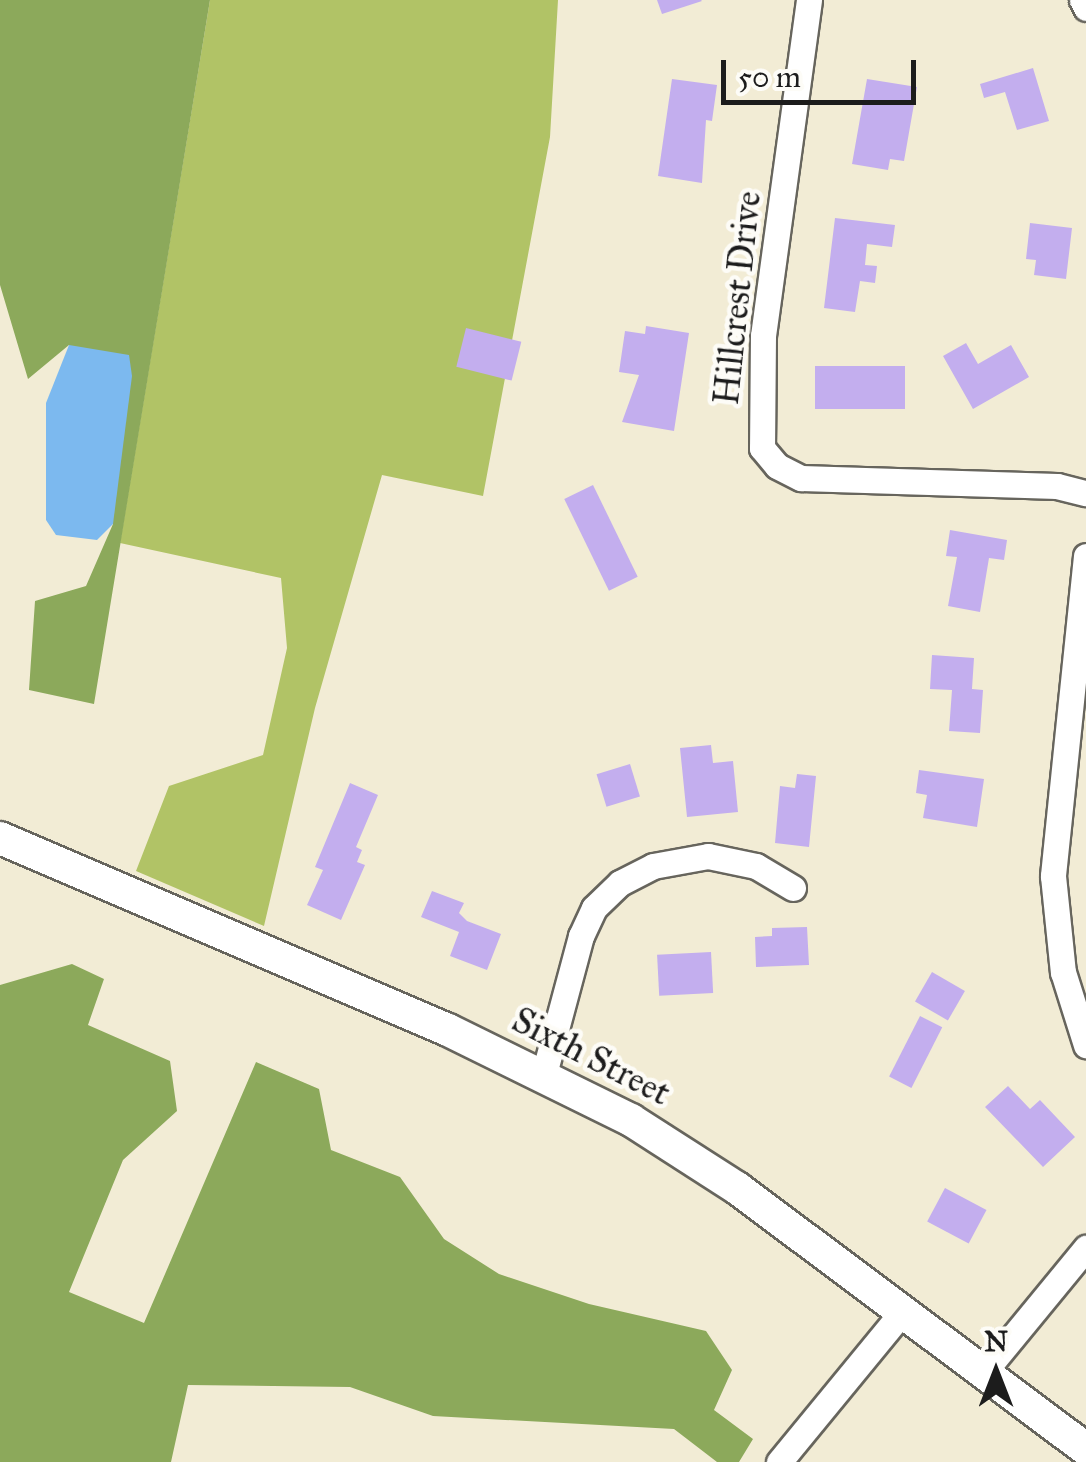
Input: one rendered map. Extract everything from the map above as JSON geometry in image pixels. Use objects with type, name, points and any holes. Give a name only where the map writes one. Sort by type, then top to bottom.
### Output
[{"type":"main road","name":"Sixth Street","points":[[0,838],[544,1074],[684,1152],[1086,1449]]},
{"type":"street","name":"Hillcrest Drive","points":[[809,0],[763,336],[762,448],[777,466],[802,478],[1057,486],[1086,493]]},
{"type":"street","points":[[1082,0],[1086,8]]},
{"type":"street","points":[[1086,556],[1052,876],[1062,972],[1086,1045]]},
{"type":"street","points":[[544,1074],[588,919],[620,883],[653,866],[708,856],[756,866],[794,888]]},
{"type":"street","points":[[984,1372],[1086,1248]]},
{"type":"street","points":[[778,1462],[902,1312]]},
{"type":"green space","points":[[0,0],[210,0],[94,704],[29,690],[35,601],[86,586],[113,524],[69,345],[28,379],[0,285]]},
{"type":"green space","points":[[210,0],[558,0],[550,137],[483,496],[382,475],[315,708],[264,926],[136,871],[169,786],[263,755],[287,648],[281,578],[120,543]]},
{"type":"green space","points":[[72,964],[104,979],[88,1025],[170,1061],[177,1111],[123,1160],[69,1292],[144,1323],[256,1062],[319,1089],[331,1150],[400,1177],[444,1239],[499,1274],[589,1304],[706,1331],[732,1370],[714,1410],[753,1439],[739,1462],[717,1462],[674,1429],[433,1416],[350,1387],[188,1385],[171,1462],[0,1462],[0,985]]},
{"type":"water","points":[[69,345],[129,355],[132,376],[113,524],[97,540],[56,535],[46,520],[46,403]]},
{"type":"building","points":[[657,0],[701,0],[702,1],[662,14]]},
{"type":"building","points":[[1033,68],[1049,121],[1017,130],[1005,92],[984,98],[980,84]]},
{"type":"building","points":[[672,79],[717,85],[712,121],[706,120],[702,183],[658,176]]},
{"type":"building","points":[[867,79],[917,87],[904,161],[890,159],[888,170],[852,164]]},
{"type":"building","points":[[835,218],[895,225],[892,247],[867,244],[865,265],[877,266],[875,283],[860,281],[855,312],[824,308]]},
{"type":"building","points":[[1030,223],[1072,228],[1066,279],[1034,275],[1036,260],[1026,259]]},
{"type":"building","points":[[646,326],[689,333],[674,431],[622,422],[639,375],[619,372],[625,331],[645,334]]},
{"type":"building","points":[[466,328],[521,342],[512,381],[456,367]]},
{"type":"building","points":[[966,343],[978,364],[1011,345],[1029,377],[973,409],[943,356]]},
{"type":"building","points":[[815,366],[905,366],[905,409],[815,409]]},
{"type":"building","points":[[593,485],[638,577],[609,591],[564,499]]},
{"type":"building","points":[[950,530],[1007,540],[1004,560],[989,558],[980,612],[948,606],[957,557],[946,556]]},
{"type":"building","points":[[932,655],[974,658],[972,689],[983,690],[980,733],[949,731],[952,690],[930,689]]},
{"type":"building","points":[[711,745],[713,763],[733,761],[738,812],[687,817],[680,748]]},
{"type":"building","points":[[630,764],[640,797],[606,807],[597,774]]},
{"type":"building","points":[[919,770],[984,779],[977,827],[923,818],[927,795],[916,793]]},
{"type":"building","points":[[797,774],[816,776],[809,847],[775,843],[780,786],[795,788]]},
{"type":"building","points":[[350,783],[378,795],[356,847],[362,850],[357,862],[365,865],[341,920],[307,905],[323,870],[315,867]]},
{"type":"building","points":[[432,891],[464,903],[459,913],[467,921],[501,934],[487,970],[450,956],[459,932],[421,917]]},
{"type":"building","points":[[807,927],[809,965],[756,967],[755,937],[772,936],[772,928]]},
{"type":"building","points":[[711,952],[713,993],[659,996],[657,955]]},
{"type":"building","points":[[932,972],[965,991],[948,1020],[915,1001]]},
{"type":"building","points":[[920,1016],[942,1027],[911,1088],[889,1077]]},
{"type":"building","points":[[1008,1086],[1030,1109],[1040,1100],[1075,1137],[1043,1167],[985,1107]]},
{"type":"building","points":[[945,1188],[986,1210],[969,1244],[927,1222]]}]
